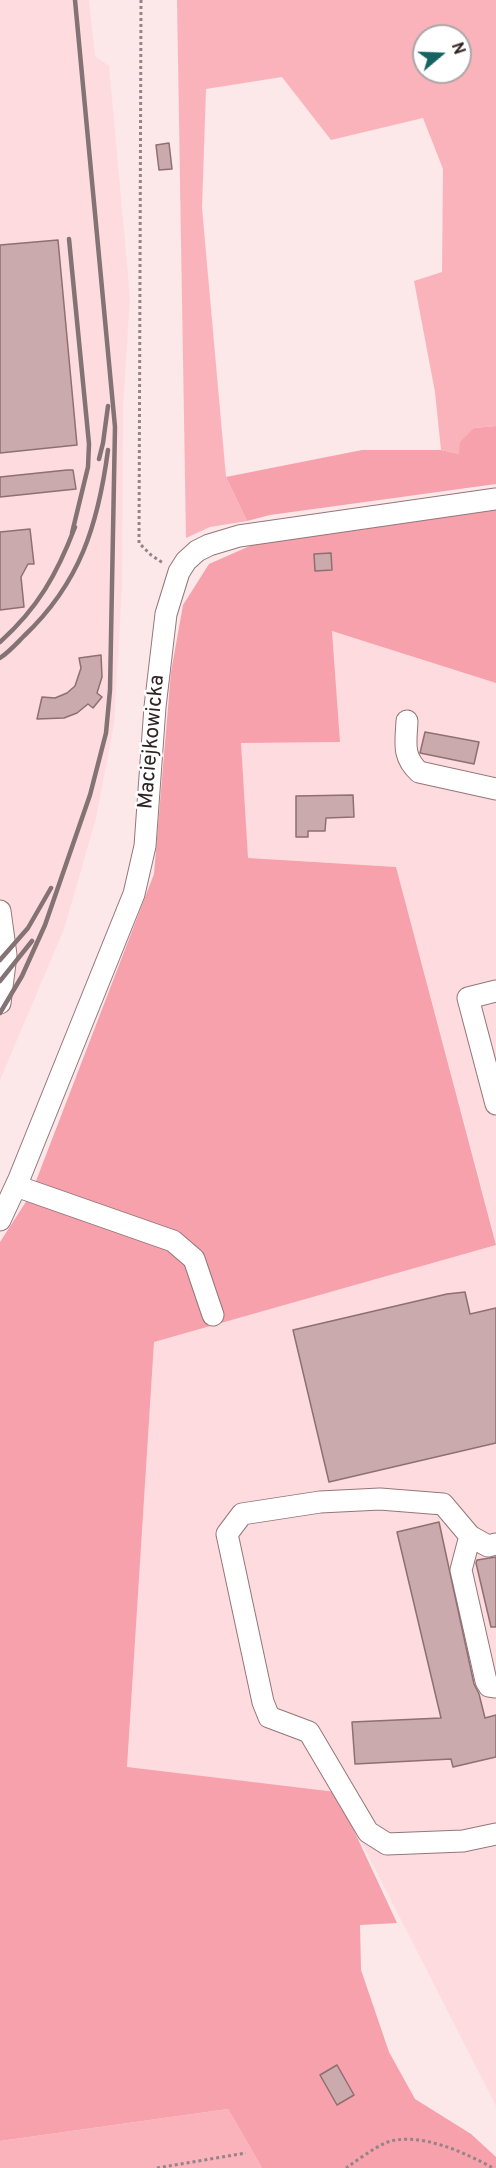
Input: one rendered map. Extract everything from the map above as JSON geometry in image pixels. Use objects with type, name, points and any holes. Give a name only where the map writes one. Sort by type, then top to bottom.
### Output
[{"type":"street","name":"Maciejkowicka","points":[[0,1220],[16,1186],[134,894],[145,846],[155,707],[166,614],[182,567],[191,556],[203,548],[234,537],[496,499]]},
{"type":"street","points":[[407,721],[406,756],[418,772],[496,789]]},
{"type":"street","points":[[0,911],[6,955],[0,1001]]},
{"type":"street","points":[[496,992],[468,998],[496,1104]]},
{"type":"street","points":[[16,1186],[173,1241],[194,1259],[213,1316]]},
{"type":"street","points":[[496,1544],[488,1546],[470,1536],[443,1504],[380,1499],[320,1502],[242,1514],[227,1534],[263,1702],[270,1717],[309,1732],[368,1832],[387,1844],[463,1841],[496,1834]]},
{"type":"street","points":[[470,1536],[461,1570],[486,1681],[489,1686],[496,1687]]},
{"type":"path","points":[[141,0],[140,543],[152,555],[167,563],[163,570]]},
{"type":"path","points":[[346,2168],[386,2142],[416,2140],[453,2149],[493,2168]]},
{"type":"path","points":[[157,2168],[246,2153]]},
{"type":"shaded area","points":[[0,0],[89,0],[95,56],[109,66],[130,298],[123,406],[122,587],[114,724],[96,818],[64,929],[0,1080]]},
{"type":"shaded area","points":[[177,0],[496,0],[496,426],[474,428],[459,454],[441,450],[435,392],[414,281],[442,272],[443,169],[423,118],[331,140],[282,77],[206,89],[202,208],[226,477],[247,521],[210,527],[186,538]]},
{"type":"shaded area","points":[[496,426],[496,484],[270,515],[247,521],[226,477],[362,450],[441,450],[459,454],[460,442],[474,428]]},
{"type":"shaded area","points":[[496,503],[496,683],[332,631],[340,742],[241,743],[248,858],[396,867],[496,1245],[154,1342],[127,1767],[336,1792],[397,1923],[360,1925],[361,1970],[389,2052],[415,2099],[471,2134],[496,2157],[496,2168],[262,2168],[228,2109],[0,2141],[0,1242],[31,1194],[154,874],[171,672],[183,605],[209,564],[268,538]]},
{"type":"shaded area","points":[[332,631],[496,683],[496,1241],[396,867],[247,858],[241,743],[340,742]]},
{"type":"shaded area","points":[[496,1245],[496,2106],[336,1792],[127,1768],[154,1342]]},
{"type":"shaded area","points":[[228,2109],[262,2168],[0,2168],[0,2141]]},
{"type":"building","points":[[169,143],[172,169],[159,170],[156,145]]},
{"type":"building","points":[[58,240],[77,445],[0,453],[0,245]]},
{"type":"building","points":[[73,470],[76,489],[0,497],[0,477]]},
{"type":"building","points":[[30,529],[34,564],[28,564],[21,577],[24,607],[0,610],[0,532]]},
{"type":"building","points":[[331,553],[332,570],[315,571],[314,554]]},
{"type":"building","points":[[101,655],[102,677],[97,693],[102,697],[93,708],[88,704],[77,713],[64,718],[37,719],[42,697],[55,698],[67,693],[75,686],[81,668],[79,658]]},
{"type":"building","points":[[425,732],[479,742],[474,764],[420,753]]},
{"type":"building","points":[[353,795],[354,817],[326,818],[325,831],[308,831],[308,837],[296,837],[296,796]]},
{"type":"building","points":[[465,1292],[470,1314],[496,1308],[496,1443],[329,1482],[293,1330],[447,1294]]},
{"type":"building","points":[[439,1522],[474,1684],[485,1718],[496,1715],[496,1757],[453,1767],[451,1759],[355,1764],[352,1722],[441,1718],[397,1532]]},
{"type":"building","points":[[496,1557],[496,1627],[491,1627],[476,1563],[477,1560]]},
{"type":"building","points":[[337,2065],[354,2095],[337,2105],[320,2075]]},
{"type":"railway","points":[[0,1013],[22,976],[45,925],[90,795],[106,733],[110,690],[115,427],[75,0]]},
{"type":"railway","points":[[69,239],[89,444],[88,467],[72,533]]},
{"type":"railway","points":[[99,459],[108,406]]},
{"type":"railway","points":[[0,658],[43,616],[73,574],[92,528],[99,503],[108,450]]},
{"type":"railway","points":[[0,642],[36,603],[61,560],[75,527]]},
{"type":"railway","points":[[0,960],[28,928],[51,888]]},
{"type":"railway","points":[[0,981],[32,941]]}]
